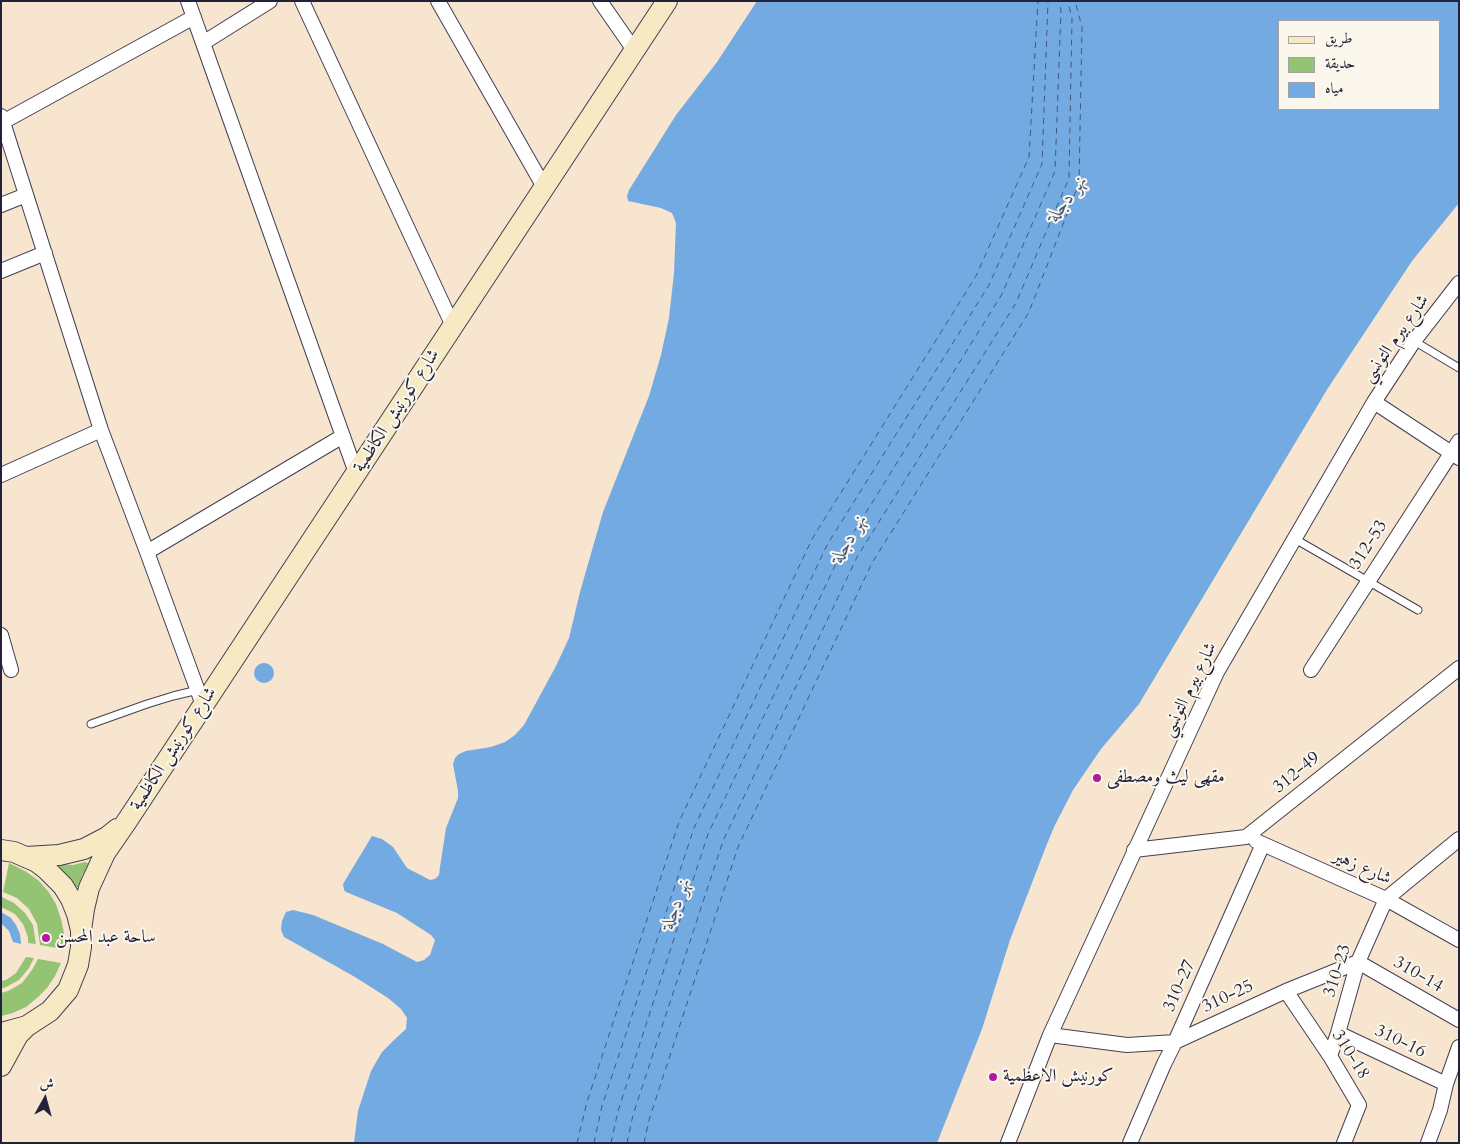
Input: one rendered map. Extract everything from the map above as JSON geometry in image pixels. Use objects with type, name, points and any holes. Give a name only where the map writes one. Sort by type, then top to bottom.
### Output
[{"type":"street","points":[[188,1],[356,473]]},
{"type":"street","points":[[203,43],[270,1]]},
{"type":"street","points":[[302,1],[453,326]]},
{"type":"street","points":[[438,1],[544,187]]},
{"type":"street","points":[[600,1],[634,50]]},
{"type":"street","name":"شارع كورنيش الكاظمية","points":[[80,930],[89,888],[105,853],[127,821],[200,698],[356,473],[667,1]]},
{"type":"street","points":[[194,17],[2,120],[100,430],[200,698]]},
{"type":"street","points":[[1,205],[26,194]]},
{"type":"street","points":[[1,271],[45,252]]},
{"type":"street","name":"شارع بيرم التونسي","points":[[1008,1143],[1050,1036],[1217,672],[1374,402],[1414,341],[1459,283]]},
{"type":"street","points":[[1374,402],[1456,451]]},
{"type":"street","points":[[1,475],[100,430]]},
{"type":"street","points":[[147,552],[343,436]]},
{"type":"street","name":"312-53","points":[[1311,670],[1368,581],[1456,451]]},
{"type":"street","points":[[1,635],[11,670]]},
{"type":"street","name":"312-49","points":[[1246,837],[1459,668]]},
{"type":"street","name":"شارع كورنيش الكاظمية","points":[[26,857],[59,855],[84,849],[107,837],[127,821]]},
{"type":"street","points":[[1134,850],[1246,837]]},
{"type":"street","name":"شارع زهير","points":[[1246,837],[1386,899],[1459,940]]},
{"type":"street","points":[[1386,899],[1459,839]]},
{"type":"street","name":"310-27","points":[[1130,1143],[1263,844]]},
{"type":"street","points":[[1,850],[26,857],[46,869],[62,886],[71,899],[77,914],[81,948],[78,965],[68,990],[50,1011],[27,1026],[18,1036],[1,1066]]},
{"type":"street","name":"310-23","points":[[1330,1056],[1358,962],[1386,899]]},
{"type":"street","name":"310-25","points":[[1050,1036],[1127,1045],[1176,1042],[1286,991],[1358,962]]},
{"type":"street","name":"310-14","points":[[1358,962],[1459,1020]]},
{"type":"street","name":"310-18","points":[[1286,991],[1330,1056],[1359,1105],[1344,1143]]},
{"type":"street","points":[[1,1033],[27,1026]]},
{"type":"street","name":"310-16","points":[[1338,1033],[1446,1084]]},
{"type":"street","points":[[1428,1143],[1459,1047]]},
{"type":"lane","points":[[1414,341],[1459,368]]},
{"type":"lane","points":[[1295,539],[1418,610]]},
{"type":"lane","points":[[91,724],[172,696],[200,698]]},
{"type":"green space","points":[[85,862],[90,864],[83,874],[78,887],[59,868],[60,864],[73,865]]},
{"type":"green space","points":[[9,863],[38,880],[48,891],[56,904],[61,919],[64,933],[63,949],[40,945],[37,924],[29,909],[17,898],[3,892]]},
{"type":"green space","points":[[2,897],[14,903],[25,913],[33,925],[36,944],[28,943],[28,937],[23,924],[15,914],[1,907]]},
{"type":"green space","points":[[26,957],[34,958],[29,968],[19,980],[1,989],[1,981],[16,973]]},
{"type":"green space","points":[[38,959],[61,963],[55,976],[47,988],[26,1007],[1,1016],[1,993],[22,983]]},
{"type":"water","name":"نهر دجلة","points":[[757,1],[1459,1],[1459,203],[1412,261],[1328,388],[1139,704],[1101,749],[1073,790],[1045,849],[1010,940],[982,1029],[937,1143],[354,1143],[358,1111],[371,1071],[382,1052],[406,1029],[407,1018],[401,1009],[388,998],[284,937],[281,930],[282,921],[286,912],[293,910],[313,915],[383,944],[417,962],[424,960],[430,955],[435,940],[431,935],[397,913],[346,892],[343,884],[372,836],[382,839],[393,847],[407,868],[430,880],[435,879],[439,875],[446,828],[458,798],[453,764],[455,758],[466,751],[491,747],[505,742],[515,735],[524,725],[569,638],[603,512],[649,396],[669,318],[674,273],[676,223],[672,213],[661,208],[628,201],[627,196],[676,115],[717,62]]},
{"type":"water","points":[[264,663],[271,666],[274,673],[271,680],[264,683],[257,680],[254,673],[257,666]]},
{"type":"water","points":[[1,912],[11,918],[16,925],[20,934],[21,944],[13,942],[9,931],[1,923]]},
{"type":"ferry route","points":[[577,1143],[587,1102],[679,822],[812,539],[976,276],[1029,157],[1038,1]]},
{"type":"ferry route","points":[[594,1143],[602,1106],[694,828],[827,545],[989,285],[1042,164],[1048,1]]},
{"type":"ferry route","points":[[611,1143],[618,1111],[708,834],[842,551],[1002,294],[1055,171],[1061,10],[1059,1]]},
{"type":"ferry route","points":[[627,1143],[633,1115],[723,841],[857,557],[1016,303],[1069,178],[1072,19],[1068,1]]},
{"type":"ferry route","points":[[644,1143],[649,1120],[738,847],[872,563],[1029,312],[1079,183],[1082,27],[1075,1]]},
{"type":"place","name":"مقهى ليث ومصطفى","points":[[1097,778]]},
{"type":"place","name":"ساحة عبد المحسن","points":[[46,938]]},
{"type":"place","name":"كورنيش الاعظمية","points":[[993,1077]]}]
